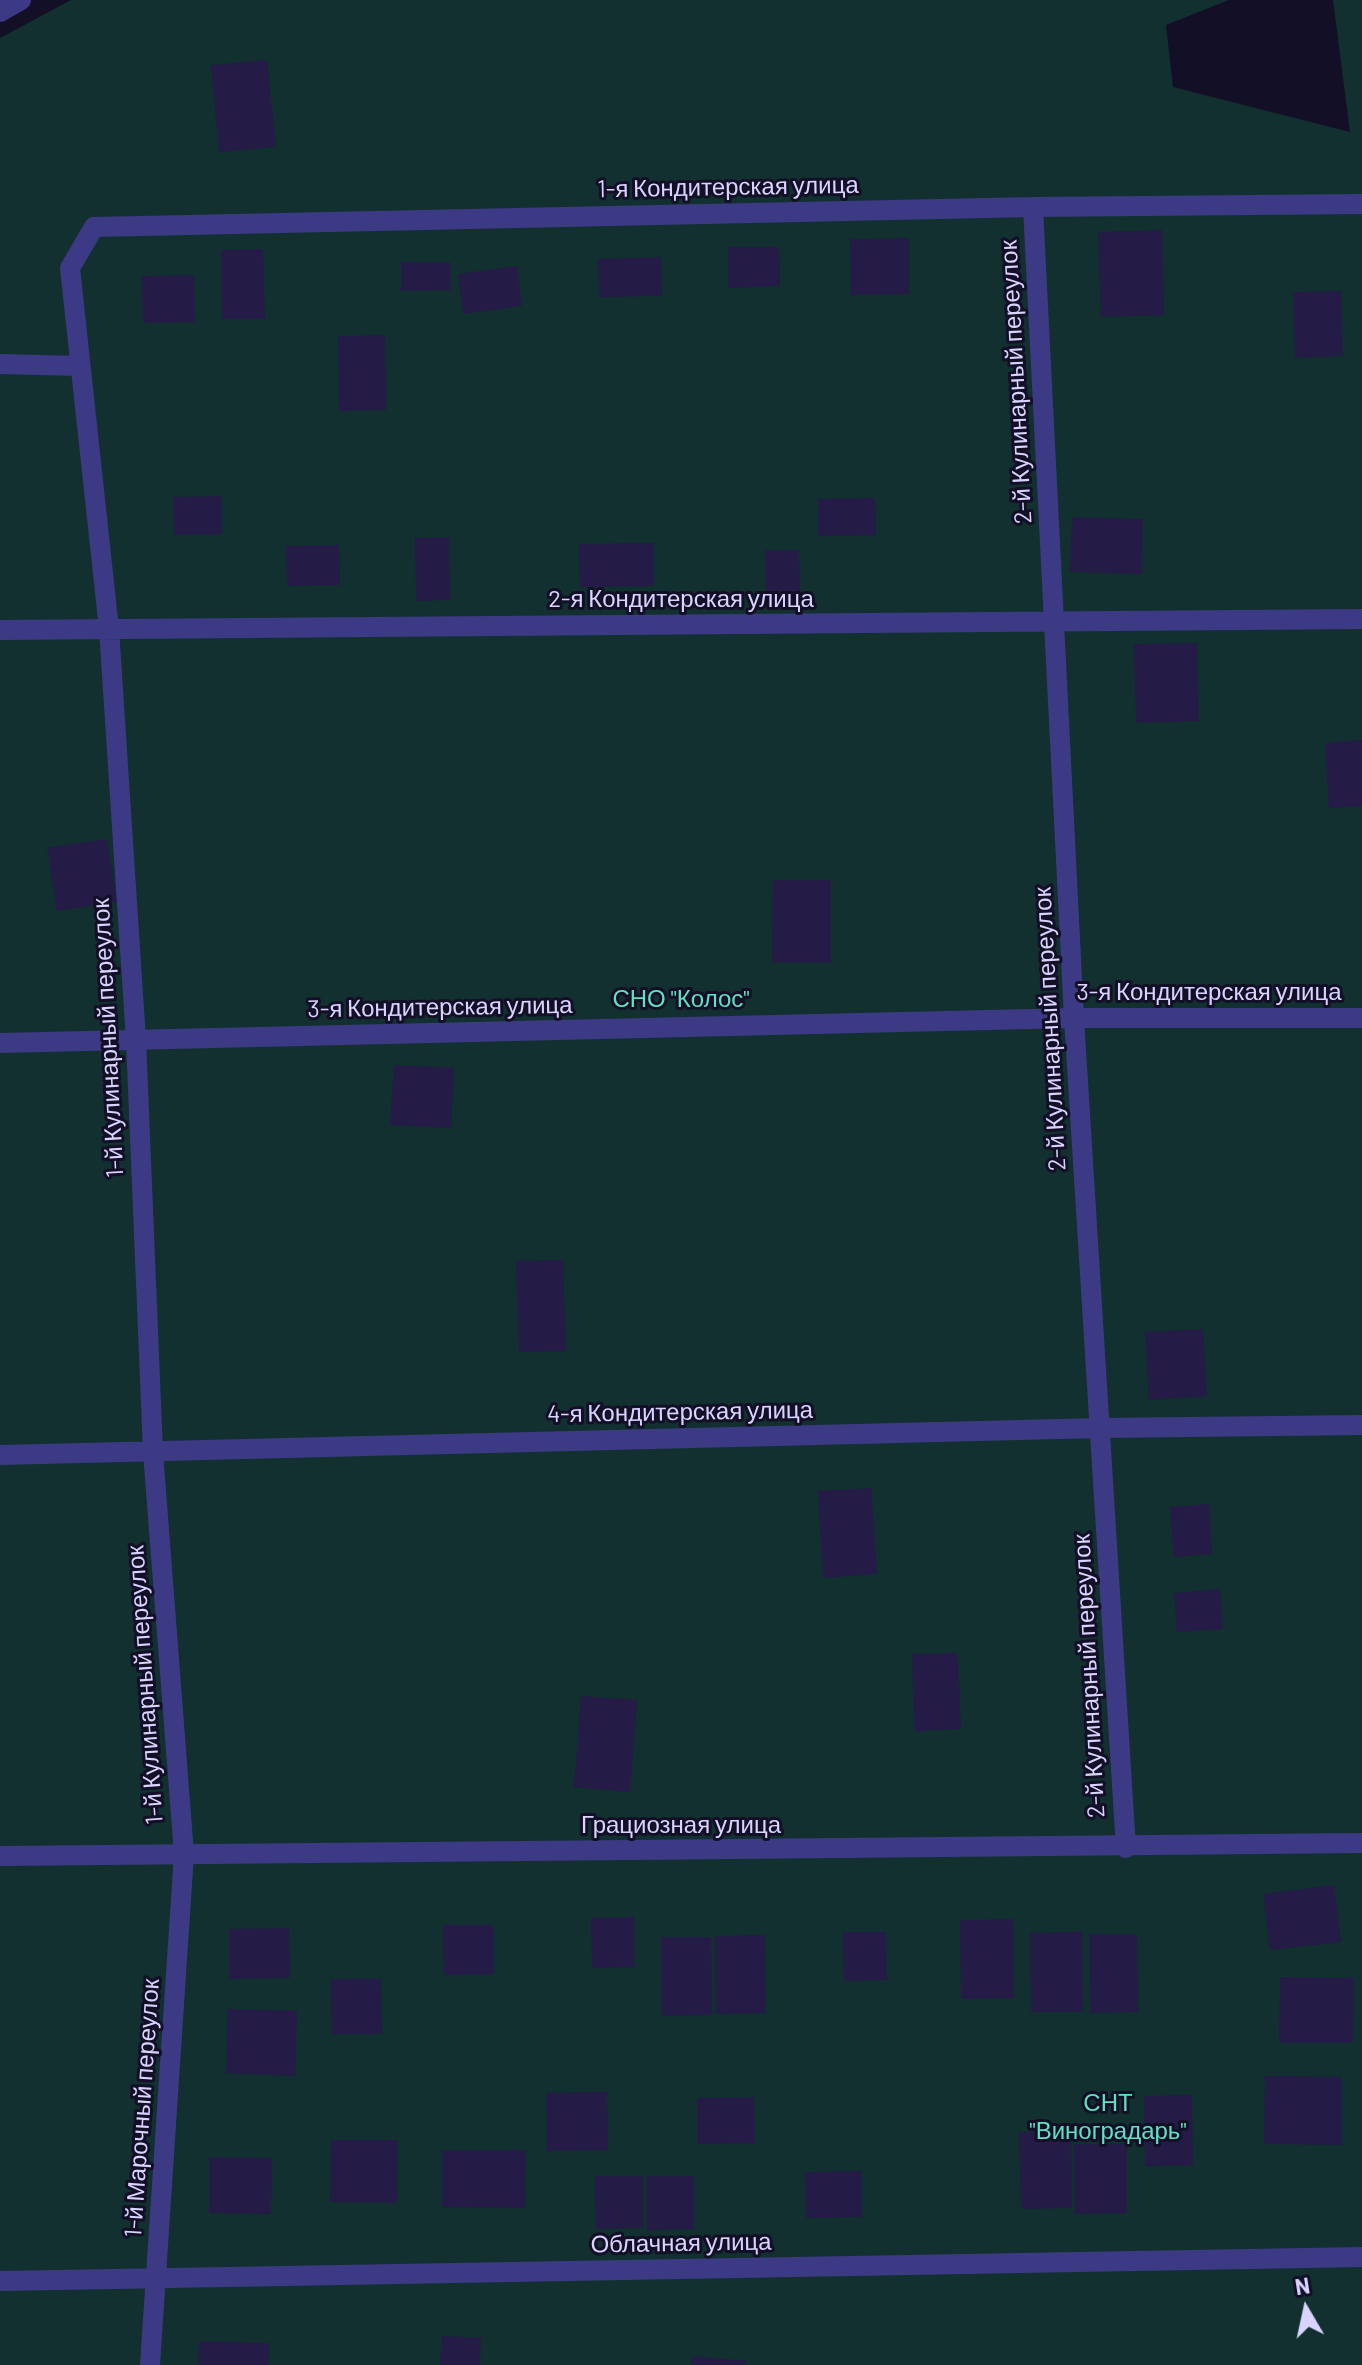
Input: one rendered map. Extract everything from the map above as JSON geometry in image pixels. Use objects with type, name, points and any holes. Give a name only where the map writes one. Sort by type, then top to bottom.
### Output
[{"type":"street","points":[[0,12],[21,0]]},
{"type":"street","name":"1-я Кондитерская улица","points":[[94,227],[1033,207],[1362,204]]},
{"type":"street","name":"2-й Кулинарный переулок","points":[[1033,207],[1074,1018],[1126,1848]]},
{"type":"street","name":"1-й Кулинарный переулок","points":[[94,227],[70,268],[109,629],[136,1040],[153,1452],[184,1854]]},
{"type":"street","points":[[0,364],[79,366]]},
{"type":"street","name":"2-я Кондитерская улица","points":[[0,630],[1362,619]]},
{"type":"street","name":"3-я Кондитерская улица","points":[[0,1043],[1074,1018],[1362,1018]]},
{"type":"street","name":"4-я Кондитерская улица","points":[[0,1455],[1101,1428],[1362,1425]]},
{"type":"street","name":"Грациозная улица","points":[[0,1856],[1126,1848],[1362,1843]]},
{"type":"street","name":"1-й Марочный переулок","points":[[150,2365],[184,1854]]},
{"type":"street","name":"Облачная улица","points":[[0,2281],[1362,2257]]},
{"type":"green space","name":"СНО \"Колос\"","points":[[71,0],[1229,0],[1166,25],[1173,87],[1350,132],[1333,0],[1362,0],[1362,2365],[0,2365],[0,38]]},
{"type":"building","points":[[267,60],[276,147],[219,152],[211,65]]},
{"type":"building","points":[[1162,230],[1164,315],[1101,317],[1098,232]]},
{"type":"building","points":[[909,238],[909,294],[851,295],[850,239]]},
{"type":"building","points":[[728,247],[779,247],[780,286],[728,288]]},
{"type":"building","points":[[263,249],[265,319],[222,319],[221,250]]},
{"type":"building","points":[[661,257],[662,296],[599,297],[598,259]]},
{"type":"building","points":[[401,262],[450,262],[451,290],[401,291]]},
{"type":"building","points":[[517,266],[522,306],[463,314],[458,274]]},
{"type":"building","points":[[194,275],[195,322],[143,323],[142,276]]},
{"type":"building","points":[[1341,291],[1343,356],[1295,358],[1293,292]]},
{"type":"building","points":[[385,335],[386,410],[339,411],[338,336]]},
{"type":"building","points":[[222,496],[222,534],[174,535],[173,497]]},
{"type":"building","points":[[875,498],[876,535],[818,536],[818,499]]},
{"type":"building","points":[[1072,517],[1143,519],[1142,574],[1070,572]]},
{"type":"building","points":[[449,537],[450,600],[416,601],[415,538]]},
{"type":"building","points":[[654,543],[654,586],[580,587],[579,544]]},
{"type":"building","points":[[339,545],[340,585],[287,586],[286,546]]},
{"type":"building","points":[[765,550],[799,550],[800,596],[766,596]]},
{"type":"building","points":[[1197,643],[1199,721],[1136,723],[1134,644]]},
{"type":"building","points":[[1362,740],[1362,806],[1329,808],[1325,743]]},
{"type":"building","points":[[107,839],[117,902],[57,911],[47,848]]},
{"type":"building","points":[[773,880],[831,880],[831,963],[772,962]]},
{"type":"building","points":[[394,1065],[454,1068],[451,1128],[390,1125]]},
{"type":"building","points":[[563,1260],[566,1351],[519,1352],[516,1261]]},
{"type":"building","points":[[1203,1329],[1207,1396],[1149,1400],[1145,1332]]},
{"type":"building","points":[[871,1488],[877,1574],[823,1578],[818,1491]]},
{"type":"building","points":[[1209,1504],[1212,1554],[1174,1557],[1170,1507]]},
{"type":"building","points":[[1220,1589],[1223,1629],[1177,1632],[1174,1593]]},
{"type":"building","points":[[958,1653],[961,1729],[914,1731],[912,1654]]},
{"type":"building","points":[[581,1696],[637,1700],[630,1792],[574,1787]]},
{"type":"building","points":[[1334,1885],[1341,1942],[1270,1950],[1263,1894]]},
{"type":"building","points":[[634,1917],[634,1967],[592,1968],[591,1918]]},
{"type":"building","points":[[1013,1919],[1014,1998],[961,1999],[960,1920]]},
{"type":"building","points":[[443,1925],[494,1925],[494,1974],[444,1975]]},
{"type":"building","points":[[289,1928],[290,1978],[229,1979],[229,1929]]},
{"type":"building","points":[[843,1932],[886,1932],[887,1980],[844,1981]]},
{"type":"building","points":[[1082,1932],[1083,2012],[1031,2012],[1030,1933]]},
{"type":"building","points":[[1089,1934],[1137,1934],[1138,2012],[1090,2013]]},
{"type":"building","points":[[765,1935],[766,2013],[716,2014],[715,1936]]},
{"type":"building","points":[[661,1937],[711,1937],[712,2015],[662,2016]]},
{"type":"building","points":[[1280,1977],[1354,1978],[1353,2043],[1279,2043]]},
{"type":"building","points":[[331,1979],[381,1979],[382,2034],[332,2034]]},
{"type":"building","points":[[228,2009],[297,2011],[295,2076],[226,2073]]},
{"type":"building","points":[[1265,2076],[1342,2077],[1342,2145],[1264,2144]]},
{"type":"building","points":[[607,2092],[608,2150],[547,2151],[546,2093]]},
{"type":"building","points":[[1192,2095],[1193,2165],[1145,2166],[1144,2096]]},
{"type":"building","points":[[754,2097],[755,2143],[697,2144],[697,2098]]},
{"type":"building","points":[[1071,2131],[1072,2208],[1021,2209],[1019,2132]]},
{"type":"building","points":[[331,2140],[398,2140],[397,2203],[330,2202]]},
{"type":"building","points":[[1074,2144],[1127,2144],[1127,2213],[1075,2214]]},
{"type":"building","points":[[442,2150],[526,2150],[525,2208],[442,2207]]},
{"type":"building","points":[[209,2157],[272,2158],[271,2214],[209,2213]]},
{"type":"building","points":[[862,2171],[862,2217],[806,2218],[805,2172]]},
{"type":"building","points":[[595,2176],[643,2176],[643,2228],[596,2229]]},
{"type":"building","points":[[647,2176],[694,2176],[694,2229],[647,2230]]},
{"type":"building","points":[[442,2336],[481,2338],[480,2365],[440,2365]]},
{"type":"building","points":[[199,2341],[269,2343],[268,2365],[198,2365]]},
{"type":"building","points":[[692,2356],[747,2361],[746,2365],[691,2365]]},
{"type":"park label","name":"СНТ \"Виноградарь\"","points":[[1108,2117]]}]
